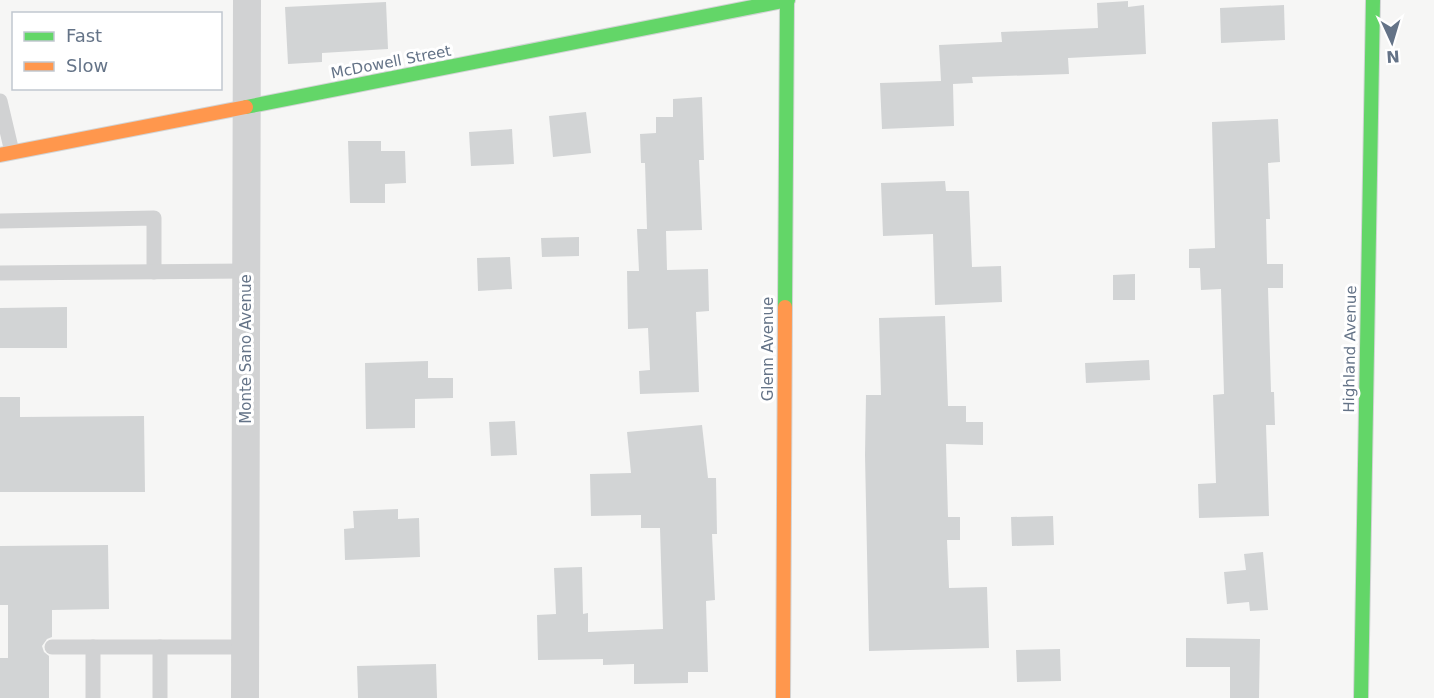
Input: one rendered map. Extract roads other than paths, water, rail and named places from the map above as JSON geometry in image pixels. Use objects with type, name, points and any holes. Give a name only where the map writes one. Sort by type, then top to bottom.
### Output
[{"type":"street","name":"Monte Sano Avenue","points":[[245,698],[248,0]]},
{"type":"street","name":"McDowell Street","points":[[6,154],[788,0]]},
{"type":"street","name":"Glenn Avenue","points":[[783,698],[788,0]]},
{"type":"street","name":"Highland Avenue","points":[[1361,698],[1373,0]]},
{"type":"lane","points":[[0,101],[6,154]]},
{"type":"lane","points":[[0,222],[154,218],[154,272]]},
{"type":"lane","points":[[0,273],[246,271]]},
{"type":"lane","points":[[52,647],[245,647]]},
{"type":"lane","points":[[93,647],[93,698]]},
{"type":"lane","points":[[160,647],[160,698]]}]
